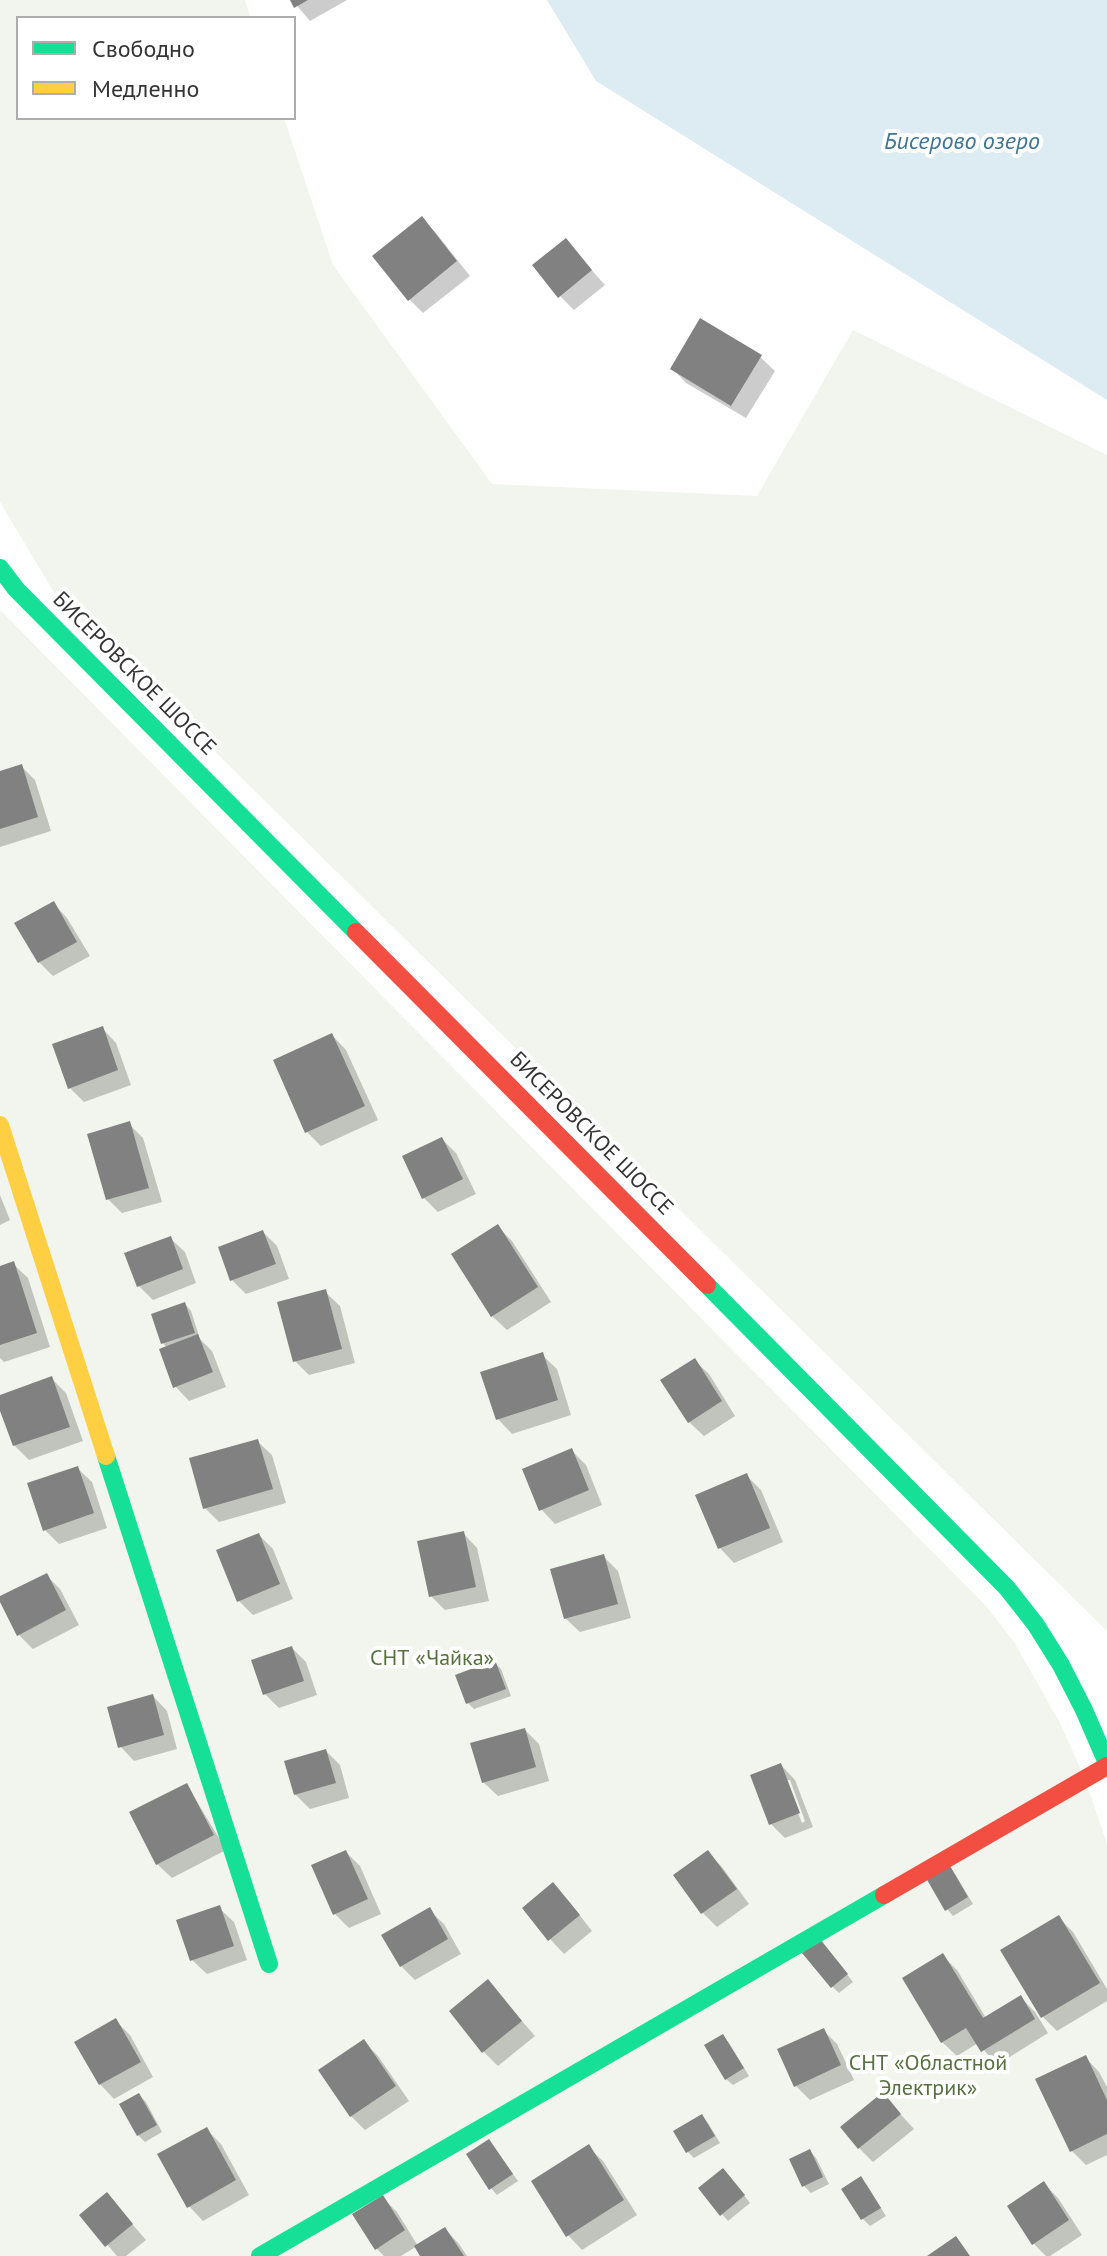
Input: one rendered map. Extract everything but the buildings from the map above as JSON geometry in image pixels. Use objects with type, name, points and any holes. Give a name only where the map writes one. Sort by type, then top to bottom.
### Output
[{"type":"street","name":"БИСЕРОВСКОЕ ШОССЕ","points":[[0,568],[27,601],[1007,1588],[1036,1625],[1061,1665],[1107,1765]]},
{"type":"street","points":[[0,1125],[269,1964]]},
{"type":"street","points":[[260,2256],[1107,1765]]},
{"type":"green space","points":[[0,0],[245,0],[250,16],[16,16],[16,120],[285,120],[333,265],[492,484],[757,496],[853,330],[1107,455],[1107,1631],[55,594],[0,502]]},
{"type":"green space","name":"СНТ «Чайка»","points":[[0,610],[986,1606],[1014,1642],[1060,1723],[1085,1779],[1107,1844],[1107,2256],[0,2256]]},
{"type":"water","name":"Бисерово озеро","points":[[547,0],[1107,0],[1107,400],[596,81]]},
{"type":"traffic: fast","points":[[0,568],[16,589],[356,932]]},
{"type":"traffic: fast","points":[[707,1285],[1007,1588],[1036,1625],[1061,1665],[1107,1763]]},
{"type":"traffic: fast","points":[[106,1456],[269,1964]]},
{"type":"traffic: fast","points":[[260,2256],[884,1895]]},
{"type":"traffic: slow","points":[[0,1125],[106,1456]]},
{"type":"traffic: jam","points":[[356,932],[707,1285]]},
{"type":"traffic: jam","points":[[884,1895],[1107,1766]]},
{"type":"park label","name":"СНТ «Областной Электрик»","points":[[928,2076]]}]
